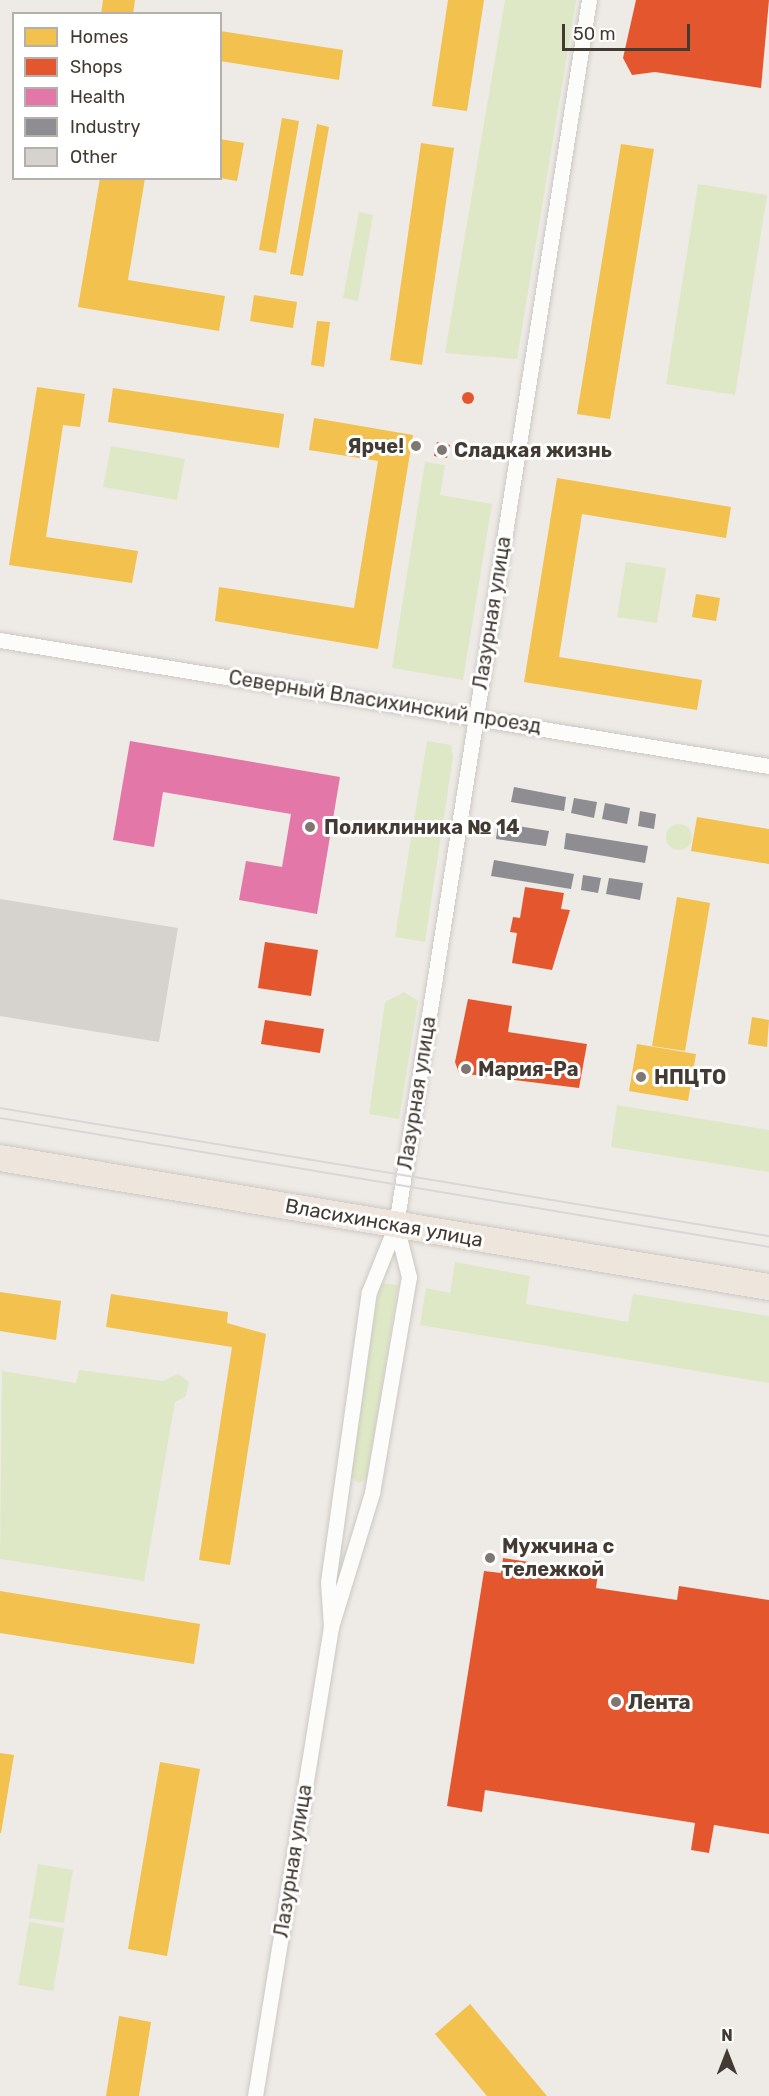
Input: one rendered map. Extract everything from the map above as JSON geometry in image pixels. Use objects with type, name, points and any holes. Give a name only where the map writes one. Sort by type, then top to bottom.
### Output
[{"type":"highway","name":"Власихинская улица","points":[[0,1158],[769,1287]]},
{"type":"street","name":"Лазурная улица","points":[[331,1627],[328,1582],[369,1292],[396,1225],[589,0]]},
{"type":"street","name":"Северный Власихинский проезд","points":[[0,639],[769,766]]},
{"type":"street","name":"Лазурная улица","points":[[255,2096],[331,1627],[372,1493],[409,1277],[396,1225]]},
{"type":"green space","points":[[505,0],[576,0],[517,359],[445,353]]},
{"type":"green space","points":[[698,184],[767,195],[735,395],[666,384]]},
{"type":"green space","points":[[359,212],[373,215],[358,301],[343,298]]},
{"type":"green space","points":[[111,446],[185,459],[177,500],[103,487]]},
{"type":"green space","points":[[425,462],[445,465],[440,495],[492,504],[463,680],[392,668]]},
{"type":"green space","points":[[626,562],[666,568],[657,623],[617,617]]},
{"type":"green space","points":[[427,741],[451,745],[453,757],[425,942],[395,937]]},
{"type":"green space","points":[[679,824],[688,828],[692,837],[688,846],[679,850],[670,846],[666,837],[670,828]]},
{"type":"green space","points":[[404,992],[418,1001],[399,1119],[369,1114],[385,1002]]},
{"type":"green space","points":[[617,1105],[769,1130],[769,1172],[611,1147]]},
{"type":"green space","points":[[455,1262],[530,1276],[526,1304],[628,1322],[633,1294],[769,1316],[769,1383],[420,1325],[426,1288],[450,1293]]},
{"type":"green space","points":[[380,1283],[398,1285],[367,1479],[358,1483],[350,1476]]},
{"type":"green space","points":[[79,1370],[163,1381],[178,1374],[189,1382],[186,1396],[175,1402],[144,1581],[0,1559],[2,1371],[76,1383]]},
{"type":"green space","points":[[38,1864],[73,1870],[64,1923],[29,1918]]},
{"type":"green space","points":[[29,1922],[64,1928],[53,1991],[18,1985]]},
{"type":"building: Homes","points":[[103,0],[135,0],[133,12],[101,12]]},
{"type":"building: Homes","points":[[448,0],[484,0],[467,111],[432,106]]},
{"type":"building: Homes","points":[[222,31],[343,50],[339,80],[222,61]]},
{"type":"building: Homes","points":[[282,118],[299,121],[276,253],[259,250]]},
{"type":"building: Homes","points":[[317,124],[329,127],[303,276],[290,274]]},
{"type":"building: Homes","points":[[222,139],[244,143],[237,181],[222,178]]},
{"type":"building: Homes","points":[[421,143],[454,148],[422,365],[390,360]]},
{"type":"building: Homes","points":[[621,144],[654,149],[610,419],[577,414]]},
{"type":"building: Homes","points":[[100,180],[145,180],[128,280],[225,296],[219,331],[78,307]]},
{"type":"building: Homes","points":[[254,295],[297,302],[293,328],[250,321]]},
{"type":"building: Homes","points":[[317,321],[330,322],[324,367],[311,365]]},
{"type":"building: Homes","points":[[37,387],[85,394],[80,427],[63,425],[46,537],[138,551],[132,583],[9,565]]},
{"type":"building: Homes","points":[[113,388],[284,414],[279,448],[108,422]]},
{"type":"building: Homes","points":[[314,418],[413,435],[378,649],[215,621],[219,587],[354,608],[378,461],[309,450]]},
{"type":"building: Homes","points":[[557,478],[731,507],[726,538],[582,514],[559,657],[702,680],[697,710],[524,682]]},
{"type":"building: Homes","points":[[696,594],[720,598],[716,621],[692,617]]},
{"type":"building: Homes","points":[[697,817],[769,829],[769,864],[691,851]]},
{"type":"building: Homes","points":[[677,897],[710,903],[685,1051],[652,1046]]},
{"type":"building: Homes","points":[[752,1017],[769,1020],[767,1047],[748,1044]]},
{"type":"building: Homes","points":[[637,1044],[696,1054],[688,1101],[629,1091]]},
{"type":"building: Homes","points":[[0,1292],[61,1301],[56,1340],[0,1331]]},
{"type":"building: Homes","points":[[111,1294],[228,1312],[227,1323],[266,1334],[230,1565],[199,1560],[232,1347],[106,1327]]},
{"type":"building: Homes","points":[[0,1591],[200,1624],[194,1664],[0,1633]]},
{"type":"building: Homes","points":[[0,1753],[14,1755],[1,1833],[0,1833]]},
{"type":"building: Homes","points":[[160,1762],[200,1769],[167,1956],[128,1949]]},
{"type":"building: Homes","points":[[470,2004],[547,2096],[487,2096],[435,2034]]},
{"type":"building: Homes","points":[[119,2016],[151,2022],[139,2096],[106,2096]]},
{"type":"building: Shops","points":[[636,0],[769,0],[761,88],[655,72],[632,75],[623,58]]},
{"type":"building: Shops","points":[[470,392],[473,393],[473,403],[466,404],[463,403],[462,396],[463,393]]},
{"type":"building: Shops","name":"Сладкая жизнь","points":[[437,442],[450,445],[447,458],[434,456]]},
{"type":"building: Shops","points":[[525,887],[564,893],[561,909],[570,910],[552,970],[512,963],[517,933],[510,932],[513,917],[520,918]]},
{"type":"building: Shops","points":[[265,942],[318,950],[311,996],[258,988]]},
{"type":"building: Shops","points":[[468,999],[512,1006],[508,1032],[587,1044],[579,1088],[459,1073],[455,1062]]},
{"type":"building: Shops","points":[[265,1020],[324,1029],[320,1053],[261,1044]]},
{"type":"building: Shops","name":"Лента","points":[[503,1558],[598,1573],[596,1588],[677,1600],[679,1586],[769,1600],[769,1834],[714,1825],[709,1853],[691,1850],[695,1823],[485,1790],[482,1812],[447,1806],[484,1571],[501,1573]]},
{"type":"building: Health","name":"Поликлиника № 14","points":[[130,741],[340,777],[317,914],[239,900],[246,861],[282,867],[291,814],[163,792],[154,847],[113,840]]},
{"type":"building: Industry","points":[[514,787],[566,797],[564,811],[511,802]]},
{"type":"building: Industry","points":[[574,798],[597,802],[594,818],[571,813]]},
{"type":"building: Industry","points":[[605,803],[630,808],[627,824],[602,819]]},
{"type":"building: Industry","points":[[640,811],[656,814],[654,829],[638,826]]},
{"type":"building: Industry","points":[[498,823],[549,831],[546,846],[496,839]]},
{"type":"building: Industry","points":[[566,833],[648,846],[645,863],[564,849]]},
{"type":"building: Industry","points":[[494,860],[574,874],[571,889],[491,876]]},
{"type":"building: Industry","points":[[583,875],[601,878],[598,893],[581,890]]},
{"type":"building: Industry","points":[[609,878],[643,883],[640,900],[606,894]]},
{"type":"building: Other","points":[[0,899],[178,928],[159,1042],[0,1016]]},
{"type":"tram line","points":[[0,1108],[769,1236]]},
{"type":"tram line","points":[[0,1118],[769,1247]]},
{"type":"place","name":"Ярче!","points":[[416,446]]},
{"type":"place","name":"Сладкая жизнь","points":[[442,450]]},
{"type":"place","name":"Поликлиника № 14","points":[[310,827]]},
{"type":"place","name":"Мария-Ра","points":[[466,1069]]},
{"type":"place","name":"НПЦТО","points":[[641,1077]]},
{"type":"place","name":"Мужчина с тележкой","points":[[490,1558]]},
{"type":"place","name":"Лента","points":[[616,1702]]}]
